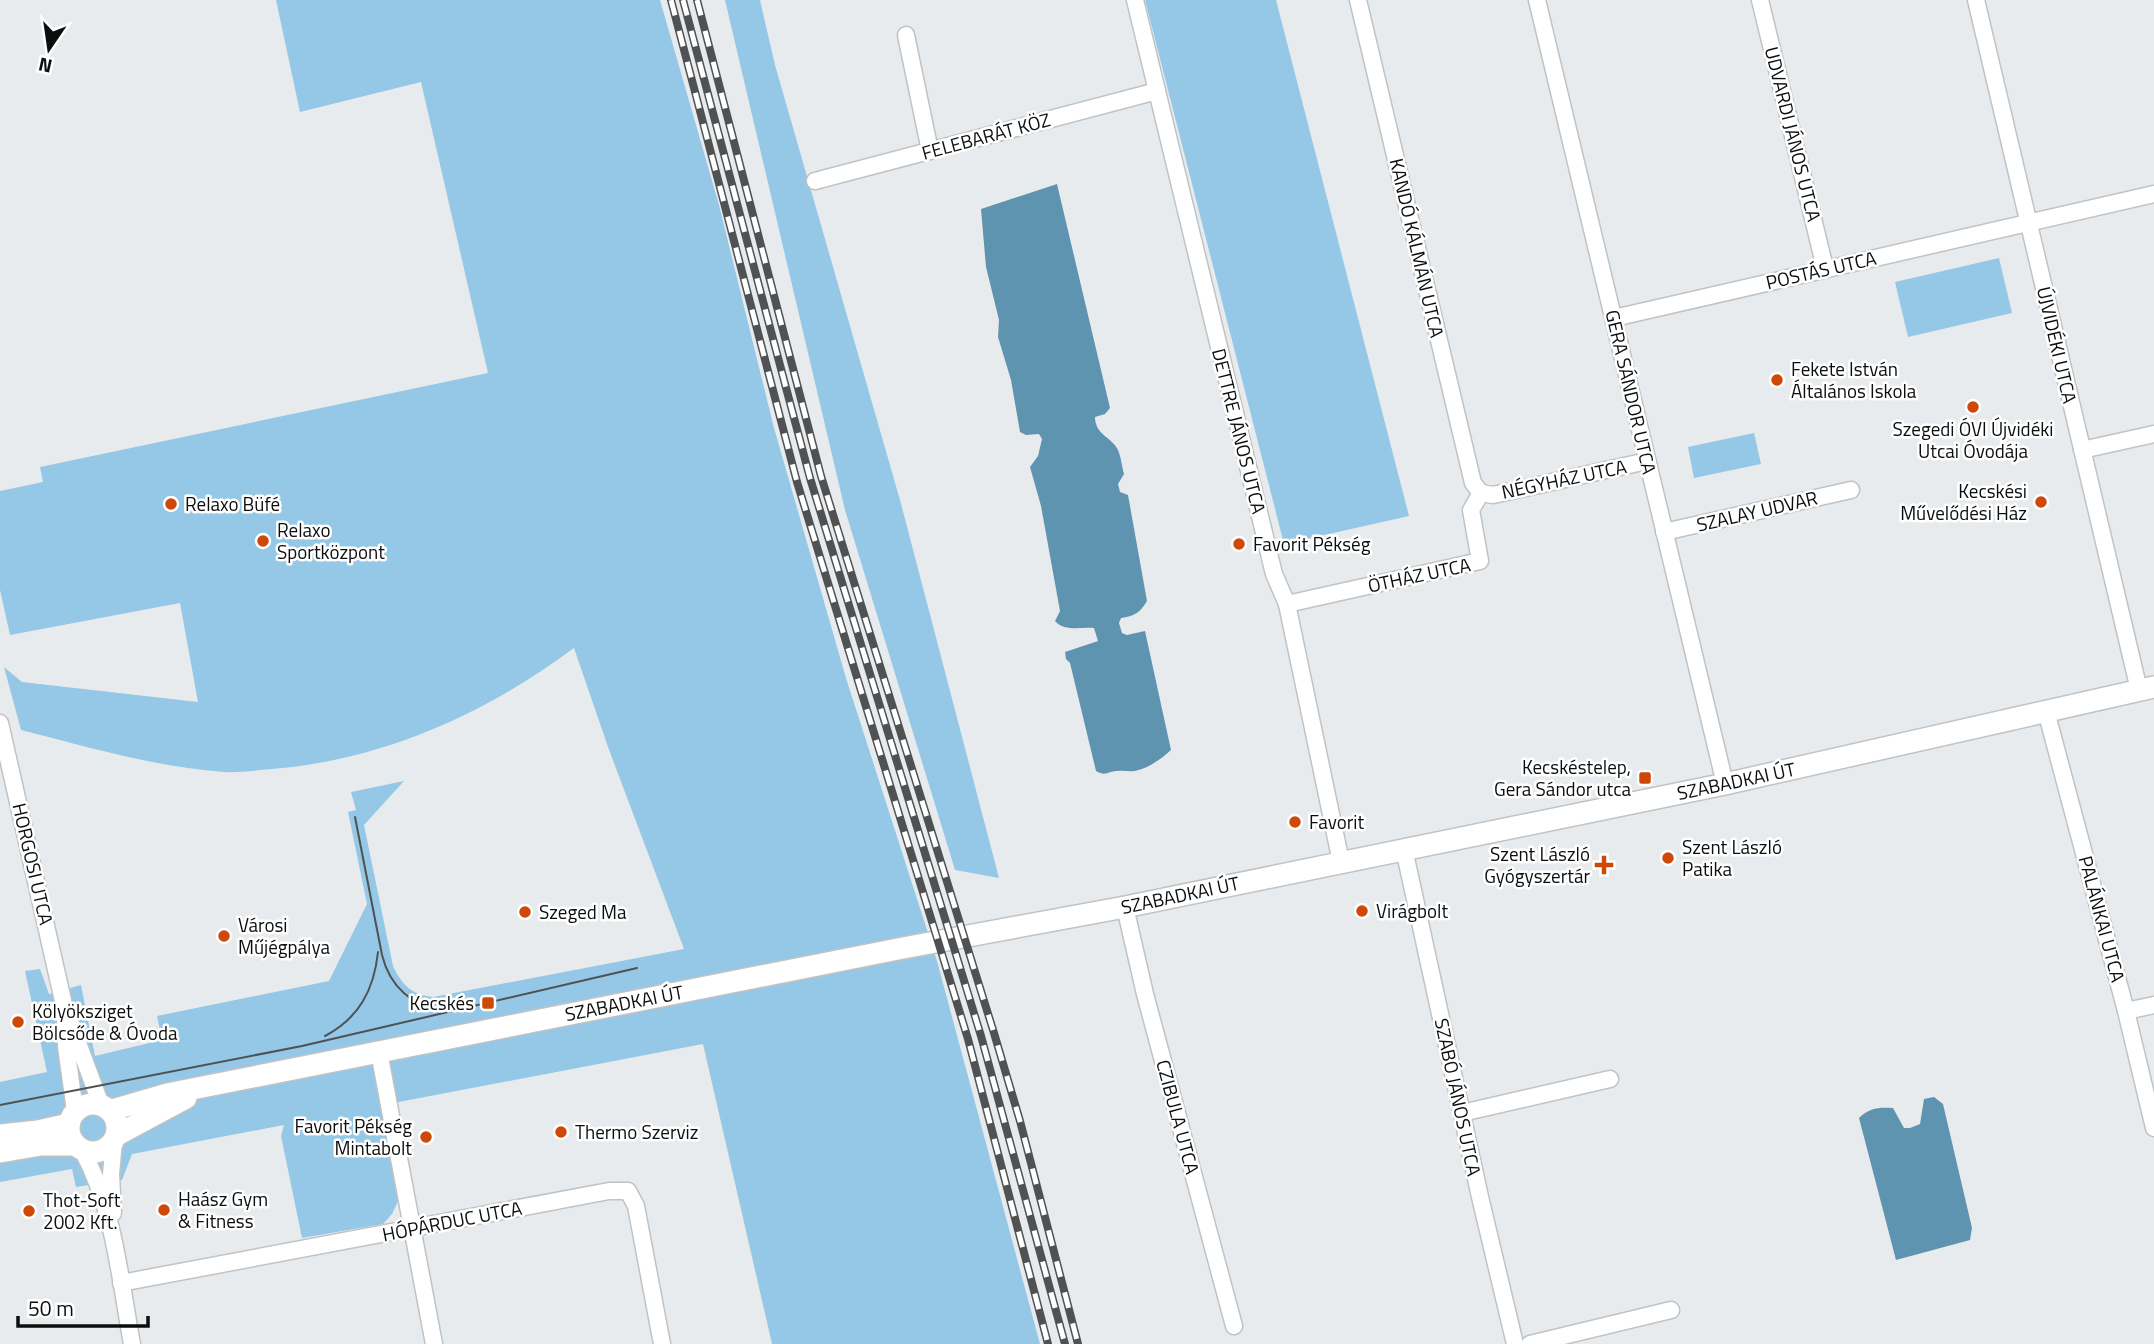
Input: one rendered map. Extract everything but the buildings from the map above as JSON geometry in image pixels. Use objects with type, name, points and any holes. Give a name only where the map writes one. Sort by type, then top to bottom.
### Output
[{"type":"main road","name":"SZABADKAI ÚT","points":[[0,1135],[38,1131],[72,1117],[82,1107],[106,1107],[920,944],[1125,907],[1726,784],[2147,689]]},
{"type":"main road","name":"SZABADKAI ÚT","points":[[0,1152],[41,1145],[98,1150],[204,1088]]},
{"type":"main road","points":[[106,1107],[118,1128],[116,1138]]},
{"type":"main road","points":[[72,1117],[69,1135],[79,1148]]},
{"type":"street","name":"DETTRE JÁNOS UTCA","points":[[1135,0],[1274,574],[1287,604],[1341,862]]},
{"type":"street","name":"KANDÓ KÁLMÁN UTCA","points":[[1358,0],[1473,482],[1481,493]]},
{"type":"street","name":"GERA SÁNDOR UTCA","points":[[1537,0],[1726,784]]},
{"type":"street","name":"UDVARDI JÁNOS UTCA","points":[[1760,0],[1825,268]]},
{"type":"street","name":"ÚJVIDÉKI UTCA","points":[[1976,0],[2082,450],[2147,689]]},
{"type":"street","points":[[906,35],[930,151]]},
{"type":"street","name":"FELEBARÁT KÖZ","points":[[815,181],[1157,91]]},
{"type":"street","name":"POSTÁS UTCA","points":[[1614,318],[2154,194]]},
{"type":"street","points":[[2082,450],[2154,434]]},
{"type":"street","name":"NÉGYHÁZ UTCA","points":[[1481,493],[1493,495],[1647,461]]},
{"type":"street","name":"SZALAY UDVAR","points":[[1664,532],[1851,490]]},
{"type":"street","name":"ÖTHÁZ UTCA","points":[[1287,604],[1480,561],[1471,510],[1481,493]]},
{"type":"street","name":"PALÁNKAI UTCA","points":[[2046,711],[2126,1011],[2154,1128]]},
{"type":"street","name":"HORGOSI UTCA","points":[[0,723],[64,1005],[106,1107]]},
{"type":"street","name":"SZABÓ JÁNOS UTCA","points":[[1404,849],[1515,1344]]},
{"type":"street","name":"CZIBULA UTCA","points":[[1125,907],[1145,994],[1234,1326]]},
{"type":"street","name":"HORGOSI UTCA","points":[[64,1005],[72,1117]]},
{"type":"street","points":[[2126,1011],[2154,1005]]},
{"type":"street","points":[[379,1052],[434,1344]]},
{"type":"street","points":[[1462,1112],[1610,1079]]},
{"type":"street","points":[[114,1247],[111,1174],[116,1138]]},
{"type":"street","points":[[79,1148],[96,1176],[114,1247],[132,1344]]},
{"type":"street","name":"HÓPÁRDUC UTCA","points":[[121,1283],[609,1191],[628,1191],[636,1206],[662,1344]]},
{"type":"street","points":[[1530,1344],[1671,1310]]},
{"type":"shaded area","points":[[276,0],[660,0],[719,205],[774,428],[846,678],[937,961],[1040,1344],[772,1344],[703,1044],[383,1105],[399,1199],[392,1214],[383,1224],[302,1238],[281,1136],[284,1125],[132,1154],[122,1180],[76,1187],[72,1169],[0,1182],[0,1082],[47,1072],[25,971],[40,969],[49,994],[81,985],[95,1056],[162,1040],[157,1016],[329,981],[367,904],[348,812],[356,810],[351,792],[404,781],[364,825],[393,966],[404,984],[413,991],[433,997],[684,949],[574,648],[505,693],[431,730],[354,756],[313,764],[236,772],[198,769],[122,756],[21,730],[4,667],[22,682],[198,702],[180,603],[10,635],[0,590],[0,491],[43,482],[40,467],[488,373],[421,82],[300,112]]},
{"type":"shaded area","points":[[725,0],[760,0],[775,65],[900,500],[999,878],[955,870],[845,510]]},
{"type":"shaded area","points":[[1145,0],[1276,0],[1409,516],[1284,544]]},
{"type":"shaded area","points":[[1057,184],[1110,408],[1105,414],[1095,417],[1096,423],[1120,456],[1124,474],[1118,484],[1120,492],[1128,495],[1147,601],[1139,611],[1121,618],[1119,623],[1122,633],[1127,635],[1145,631],[1171,750],[1154,763],[1135,771],[1105,774],[1096,771],[1065,652],[1098,641],[1094,628],[1068,628],[1055,621],[1060,611],[1041,506],[1030,467],[1038,456],[1042,439],[1039,434],[1026,435],[1020,432],[1011,380],[998,337],[999,320],[986,267],[981,209]]},
{"type":"shaded area","points":[[1999,258],[2012,313],[1908,337],[1895,282]]},
{"type":"shaded area","points":[[1754,433],[1761,464],[1694,478],[1688,447]]},
{"type":"shaded area","points":[[1934,1097],[1943,1104],[1972,1228],[1970,1240],[1896,1260],[1859,1118],[1874,1109],[1893,1108],[1904,1128],[1910,1128],[1920,1124],[1924,1099]]},
{"type":"tram line","points":[[355,817],[382,955],[391,977],[397,986],[413,999],[445,1009]]},
{"type":"tram line","points":[[325,1036],[347,1021],[363,1001],[373,979],[378,952]]},
{"type":"tram line","points":[[0,1105],[302,1046],[637,968]]},
{"type":"railway","points":[[671,0],[797,482],[968,1039],[1048,1344]]},
{"type":"railway","points":[[683,0],[810,478],[981,1036],[1065,1344]]},
{"type":"railway","points":[[697,0],[821,476],[994,1033],[1020,1121],[1078,1344]]},
{"type":"place","name":"Fekete István Általános Iskola","points":[[1777,380]]},
{"type":"place","name":"Szegedi ÓVI Újvidéki Utcai Óvodája","points":[[1973,407]]},
{"type":"place","name":"Kecskési Művelődési Ház","points":[[2041,502]]},
{"type":"place","name":"Relaxo Büfé","points":[[171,504]]},
{"type":"place","name":"Relaxo Sportközpont","points":[[263,541]]},
{"type":"place","name":"Favorit Pékség","points":[[1239,544]]},
{"type":"place","name":"Kecskéstelep, Gera Sándor utca","points":[[1645,778]]},
{"type":"place","name":"Favorit","points":[[1295,822]]},
{"type":"place","name":"Szent László Patika","points":[[1668,858]]},
{"type":"place","name":"Szent László Gyógyszertár","points":[[1604,865]]},
{"type":"place","name":"Virágbolt","points":[[1362,911]]},
{"type":"place","name":"Szeged Ma","points":[[525,912]]},
{"type":"place","name":"Városi Műjégpálya","points":[[224,936]]},
{"type":"place","name":"Kecskés","points":[[488,1003]]},
{"type":"place","name":"Kölyöksziget Bölcsőde & Óvoda","points":[[18,1022]]},
{"type":"place","name":"Thermo Szerviz","points":[[561,1132]]},
{"type":"place","name":"Favorit Pékség Mintabolt","points":[[426,1137]]},
{"type":"place","name":"Haász Gym & Fitness","points":[[164,1210]]},
{"type":"place","name":"Thot-Soft 2002 Kft.","points":[[29,1211]]}]
